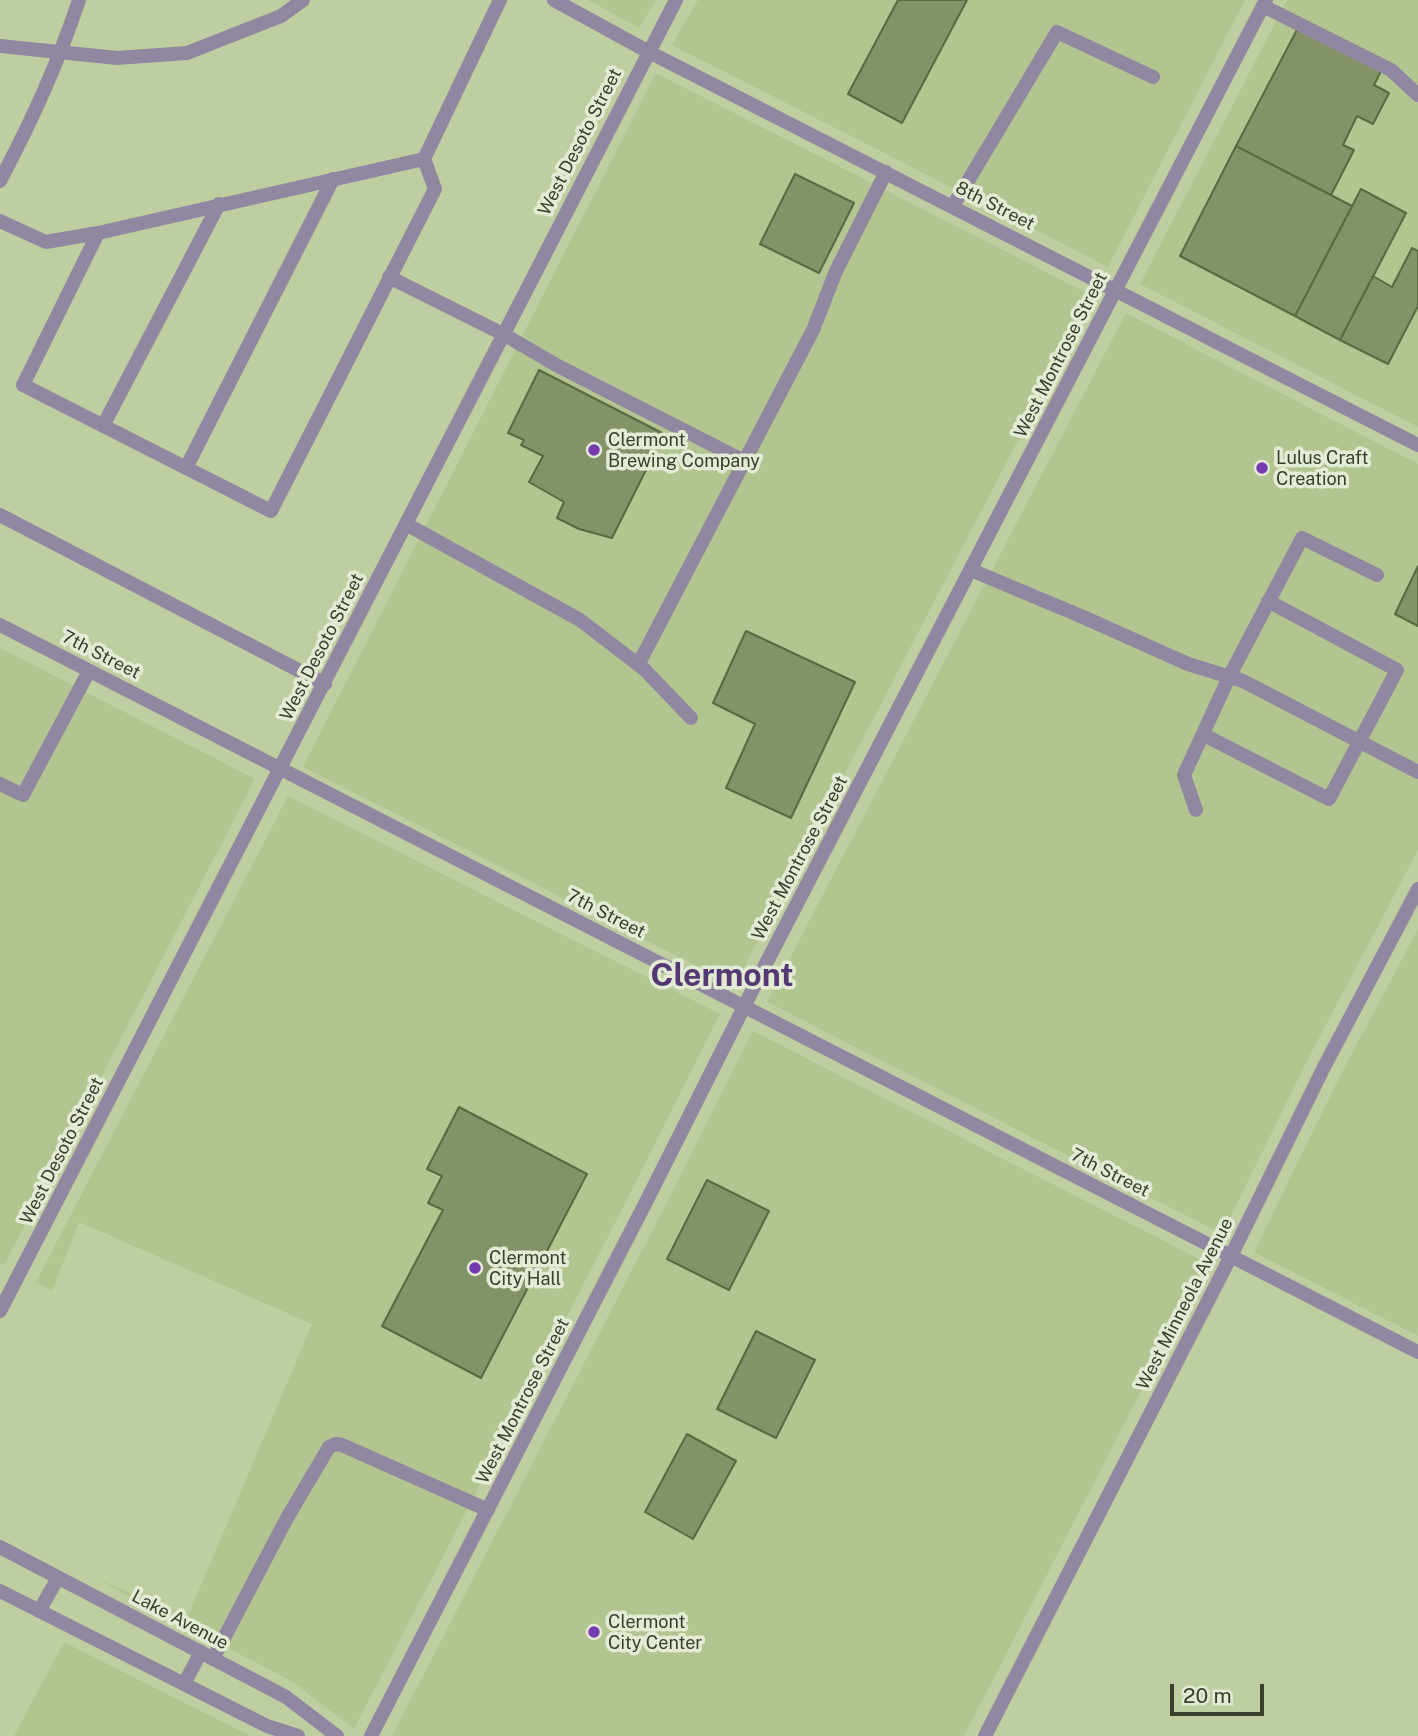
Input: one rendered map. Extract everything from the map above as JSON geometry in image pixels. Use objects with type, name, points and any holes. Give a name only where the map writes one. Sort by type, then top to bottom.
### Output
[{"type":"street","points":[[0,181],[37,111],[62,52],[79,0]]},
{"type":"street","points":[[0,46],[117,58],[187,53],[281,16],[303,0]]},
{"type":"street","points":[[99,233],[23,385],[271,510],[435,189],[424,159],[500,0]]},
{"type":"street","name":"8th Street","points":[[554,0],[649,52],[1418,445]]},
{"type":"street","name":"West Desoto Street","points":[[0,1311],[676,0]]},
{"type":"street","points":[[1264,3],[1391,70],[1418,95]]},
{"type":"street","name":"West Montrose Street","points":[[371,1736],[744,1007],[1264,3]]},
{"type":"street","points":[[953,206],[1057,32],[1153,77]]},
{"type":"street","points":[[0,221],[46,242],[99,233],[424,159]]},
{"type":"street","points":[[638,665],[813,330],[836,271],[886,173]]},
{"type":"street","points":[[186,468],[333,179]]},
{"type":"street","points":[[103,426],[219,204]]},
{"type":"street","points":[[389,276],[744,461]]},
{"type":"street","points":[[0,515],[325,684]]},
{"type":"street","points":[[406,524],[580,620],[638,665],[691,718]]},
{"type":"street","points":[[1196,810],[1184,775],[1230,677],[1302,538],[1377,575]]},
{"type":"street","points":[[971,570],[1188,664],[1243,681],[1418,772]]},
{"type":"street","points":[[1204,735],[1329,799],[1397,670],[1268,601]]},
{"type":"street","name":"7th Street","points":[[0,625],[1418,1352]]},
{"type":"street","points":[[0,784],[23,795],[89,671]]},
{"type":"street","name":"West Minneola Avenue","points":[[985,1736],[1231,1256],[1324,1068],[1418,889]]},
{"type":"street","points":[[184,1684],[207,1656],[324,1453],[336,1444],[488,1510]]},
{"type":"street","name":"Lake Avenue","points":[[0,1548],[286,1697],[337,1736]]},
{"type":"street","points":[[39,1611],[58,1578]]},
{"type":"street","points":[[0,1591],[184,1684],[264,1731],[298,1736]]},
{"type":"shaded area","points":[[588,0],[656,0],[639,28]]},
{"type":"shaded area","points":[[698,0],[1245,0],[1108,267],[672,45]]},
{"type":"shaded area","points":[[1287,0],[1418,0],[1418,427],[1140,284]]},
{"type":"shaded area","points":[[656,73],[1093,296],[735,985],[303,767]]},
{"type":"shaded area","points":[[1126,313],[1418,464],[1418,850],[1308,1059],[1222,1234],[767,1002]]},
{"type":"shaded area","points":[[0,648],[255,779],[4,1265],[0,1263]]},
{"type":"shaded area","points":[[288,796],[720,1014],[354,1729],[293,1682],[96,1579],[188,1616],[312,1324],[79,1222],[52,1291],[36,1282]]},
{"type":"shaded area","points":[[1418,929],[1418,1336],[1254,1252],[1340,1076]]},
{"type":"shaded area","points":[[753,1031],[1207,1263],[964,1736],[392,1736],[664,1208]]},
{"type":"shaded area","points":[[64,1642],[177,1699],[250,1736],[14,1736]]},
{"type":"building","points":[[898,0],[967,0],[902,123],[848,94]]},
{"type":"building","points":[[1299,26],[1382,69],[1374,85],[1389,93],[1373,124],[1357,116],[1343,145],[1354,150],[1331,195],[1236,146]]},
{"type":"building","points":[[1236,146],[1352,206],[1295,316],[1180,256]]},
{"type":"building","points":[[795,174],[854,203],[819,273],[760,244]]},
{"type":"building","points":[[1361,189],[1406,213],[1340,340],[1295,316]]},
{"type":"building","points":[[1412,248],[1418,251],[1418,306],[1388,364],[1340,340],[1373,276],[1392,287]]},
{"type":"building","name":"Clermont Brewing Company","points":[[539,370],[664,434],[612,538],[579,529],[557,518],[564,502],[529,482],[543,456],[521,445],[524,440],[508,433]]},
{"type":"building","points":[[1418,566],[1418,626],[1395,614]]},
{"type":"building","points":[[746,631],[855,682],[791,818],[726,788],[755,724],[713,703]]},
{"type":"building","name":"Clermont City Hall","points":[[459,1107],[587,1174],[481,1378],[382,1326],[443,1210],[428,1203],[442,1176],[427,1169]]},
{"type":"building","points":[[707,1180],[769,1211],[729,1290],[667,1259]]},
{"type":"building","points":[[756,1331],[815,1360],[776,1438],[717,1409]]},
{"type":"building","points":[[687,1434],[736,1461],[693,1539],[645,1512]]},
{"type":"place","name":"Clermont Brewing Company","points":[[594,450]]},
{"type":"place","name":"Lulus Craft Creation","points":[[1262,468]]},
{"type":"place","name":"Clermont City Hall","points":[[475,1268]]},
{"type":"place","name":"Clermont City Center","points":[[594,1632]]},
{"type":"district","name":"Clermont","points":[[722,976]]}]
